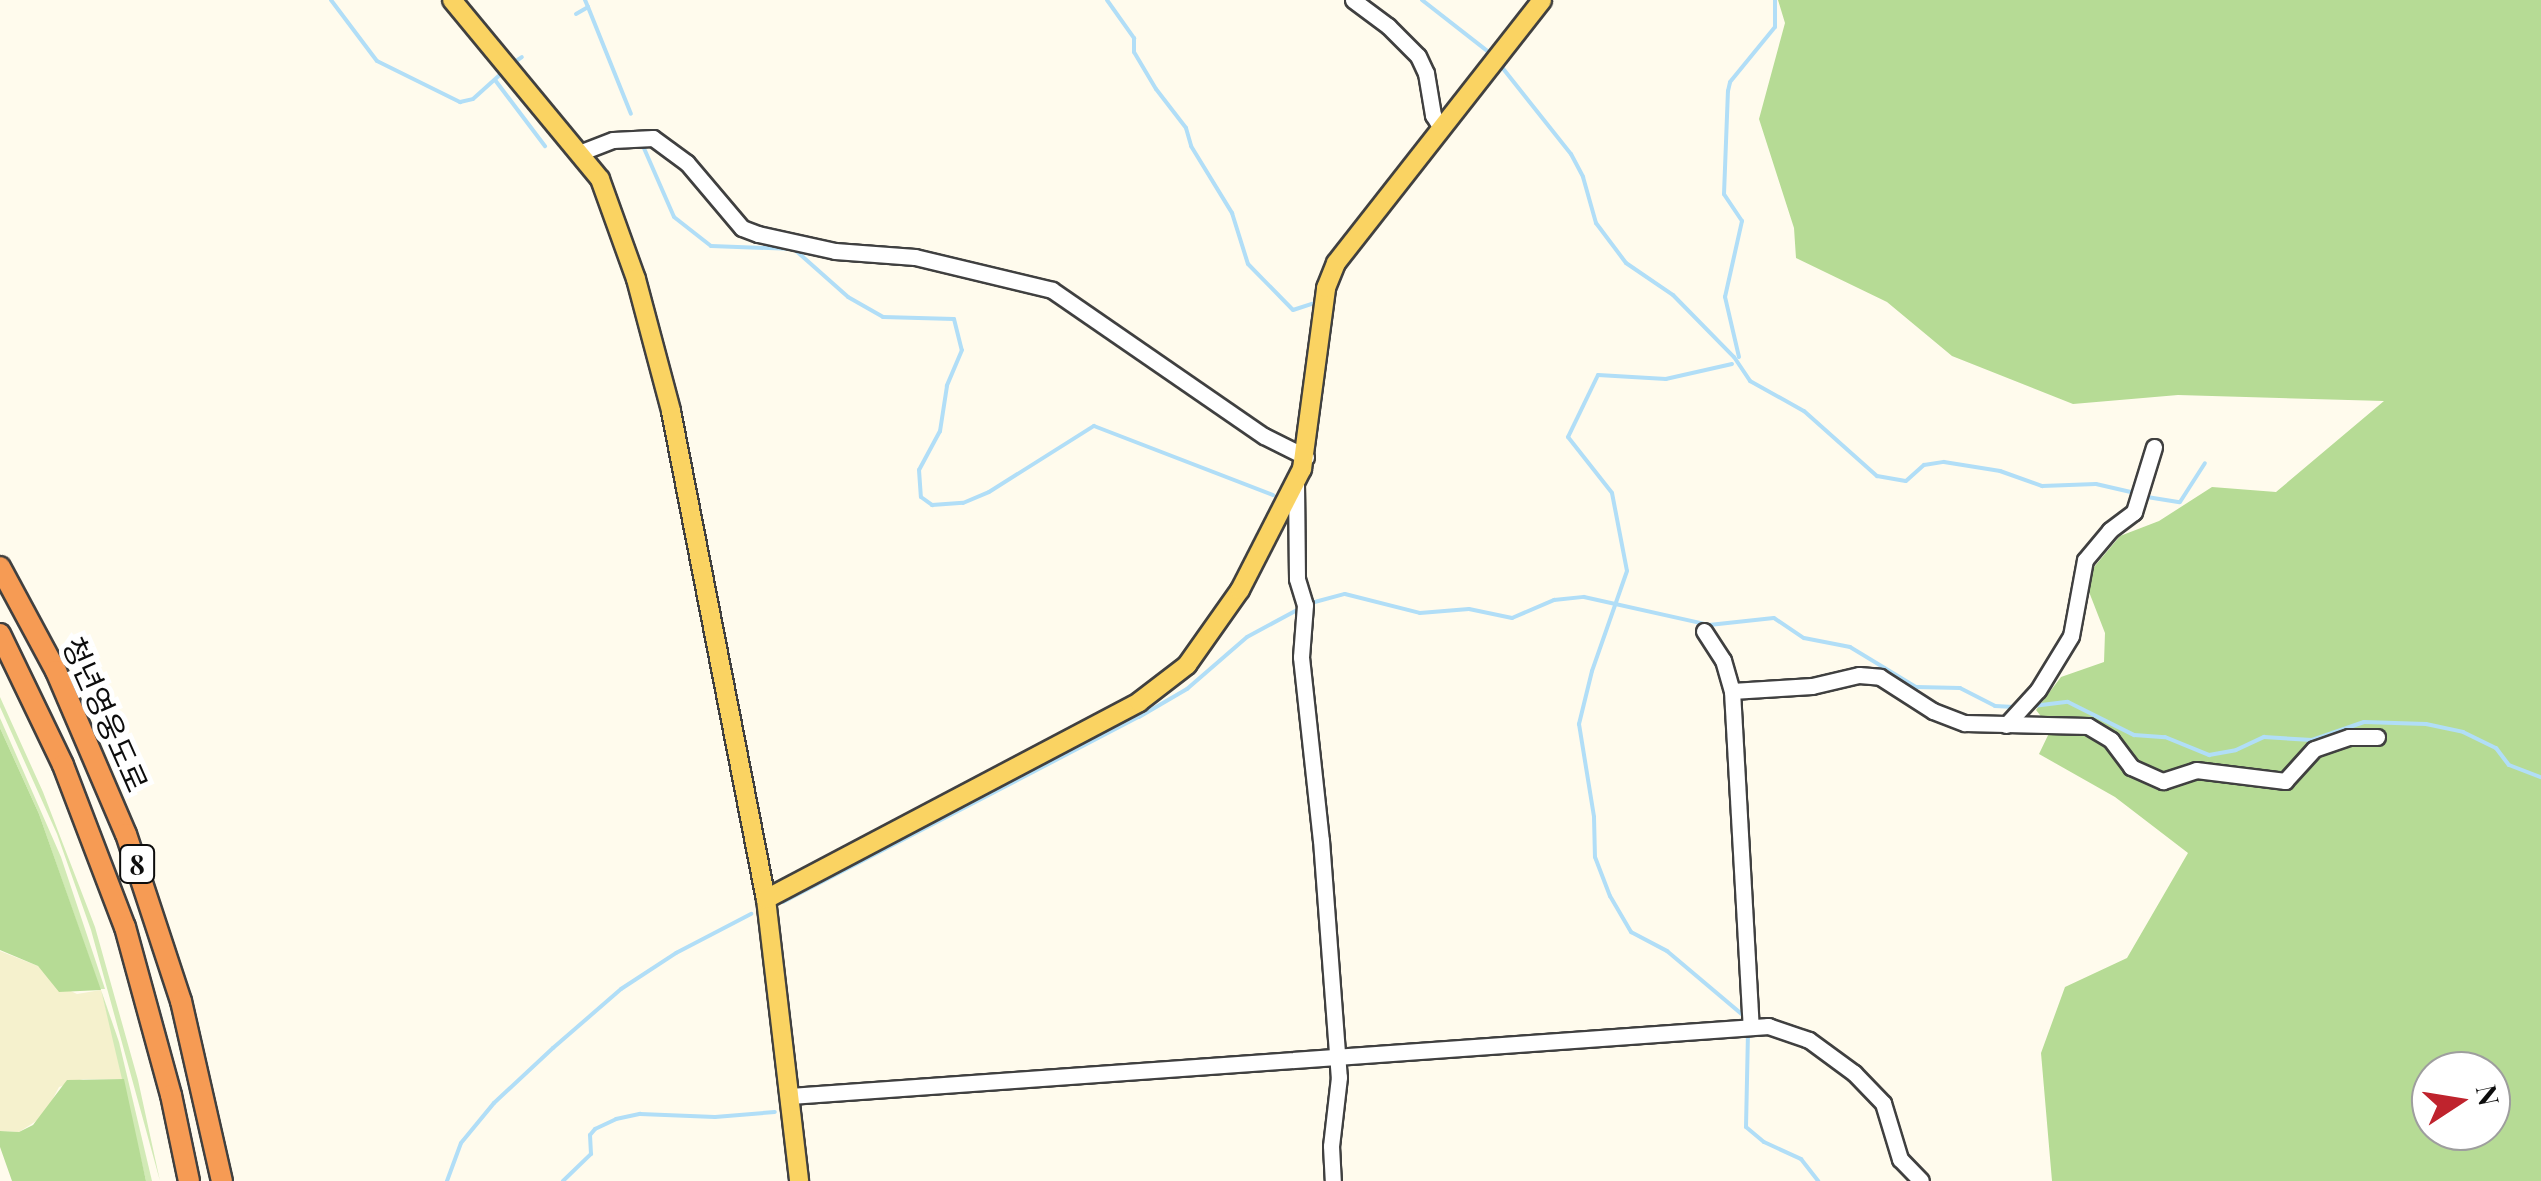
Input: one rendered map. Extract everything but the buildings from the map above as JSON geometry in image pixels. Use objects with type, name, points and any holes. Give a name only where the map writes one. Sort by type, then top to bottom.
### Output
[{"type":"highway","name":"청년영웅도로","points":[[0,567],[56,671],[126,834],[181,1001],[222,1181]]},
{"type":"highway","name":"청년영웅도로","points":[[0,634],[63,765],[126,927],[163,1060],[189,1181]]},
{"type":"main road","points":[[452,0],[595,170],[612,202],[662,372],[766,899],[799,1181]]},
{"type":"main road","points":[[766,899],[1159,688],[1188,665],[1224,615],[1296,483],[1306,457],[1330,276],[1344,248],[1542,0]]},
{"type":"street","points":[[1352,0],[1397,33],[1418,56],[1440,126]]},
{"type":"street","points":[[579,153],[613,140],[653,138],[687,163],[742,228],[835,251],[891,252],[1052,290],[1106,323],[1264,436],[1306,457]]},
{"type":"street","points":[[2006,725],[2026,707],[2072,636],[2085,560],[2110,530],[2134,512],[2154,447]]},
{"type":"street","points":[[1296,483],[1297,579],[1306,605],[1299,636],[1321,840],[1339,1094],[1331,1146],[1333,1181]]},
{"type":"street","points":[[1704,632],[1723,660],[1732,691],[1751,1026]]},
{"type":"street","points":[[1732,691],[1870,676],[1947,717],[2006,725],[2088,726],[2111,740],[2132,768],[2163,781],[2196,770],[2285,780],[2314,749],[2349,738],[2377,737]]},
{"type":"street","points":[[790,1096],[1751,1026],[1792,1032],[1854,1073],[1889,1114],[1900,1160],[1921,1181]]},
{"type":"shaded area","points":[[0,951],[38,966],[56,984],[77,994],[101,990],[124,1079],[83,1079],[59,1087],[44,1116],[19,1132],[0,1131]]},
{"type":"green space","points":[[1778,0],[2541,0],[2541,1181],[2052,1181],[2041,1053],[2065,987],[2127,958],[2188,853],[2115,797],[2039,754],[2051,729],[2036,710],[2061,677],[2104,662],[2105,633],[2084,579],[2120,536],[2159,521],[2212,487],[2276,492],[2384,401],[2178,395],[2073,404],[1952,356],[1887,302],[1796,258],[1794,228],[1759,119],[1785,23]]},
{"type":"green space","points":[[0,697],[43,792],[95,927],[138,1080],[160,1181],[91,930],[57,834],[0,707]]},
{"type":"green space","points":[[0,718],[61,857],[105,989],[100,989],[39,814],[0,728]]},
{"type":"green space","points":[[0,728],[39,814],[101,990],[59,992],[38,966],[0,950]]},
{"type":"green space","points":[[101,990],[119,1042],[152,1181],[146,1181]]},
{"type":"green space","points":[[124,1079],[146,1181],[12,1181],[0,1147],[0,1131],[19,1132],[33,1125],[67,1080]]},
{"type":"waterway","points":[[331,0],[377,61],[460,102],[473,99],[503,72]]},
{"type":"waterway","points":[[576,14],[588,7],[585,0]]},
{"type":"waterway","points":[[1107,0],[1134,38],[1134,52],[1186,128],[1191,146],[1232,213],[1248,264],[1293,310],[1315,303]]},
{"type":"waterway","points":[[1422,0],[1491,54]]},
{"type":"waterway","points":[[1739,357],[1725,297],[1742,221],[1724,194],[1728,91],[1730,82],[1775,27],[1775,0]]},
{"type":"waterway","points":[[588,7],[631,114]]},
{"type":"waterway","points":[[516,61],[522,57]]},
{"type":"waterway","points":[[1501,66],[1571,154],[1583,177],[1596,223],[1626,263],[1673,295],[1734,357],[1750,381],[1804,411],[1877,476],[1906,481],[1924,465],[1944,462],[2000,471],[2042,486],[2096,484],[2134,493]]},
{"type":"waterway","points":[[495,80],[545,146]]},
{"type":"waterway","points":[[643,146],[674,217],[711,246],[794,249],[848,297],[883,317],[954,319],[962,350],[947,386],[940,431],[919,470],[921,497],[932,505],[963,503],[989,492],[1094,426],[1273,495]]},
{"type":"waterway","points":[[1732,364],[1666,379],[1598,375],[1568,437],[1612,493],[1627,571],[1592,671],[1579,724],[1594,817],[1595,857],[1610,896],[1631,932],[1667,951],[1745,1017]]},
{"type":"waterway","points":[[2147,497],[2180,502],[2205,463]]},
{"type":"waterway","points":[[1311,603],[1345,594],[1420,613],[1469,609],[1512,618],[1554,600],[1584,597],[1709,625],[1774,618],[1804,638],[1850,647],[1916,687],[1960,688],[1995,706],[2014,707]]},
{"type":"waterway","points":[[783,902],[1139,717],[1187,689],[1247,637],[1299,609]]},
{"type":"waterway","points":[[2033,706],[2068,702],[2134,735],[2165,737],[2209,755],[2236,750],[2264,737],[2312,740],[2364,722],[2426,724],[2463,732],[2496,748],[2509,765],[2541,777]]},
{"type":"waterway","points":[[447,1181],[461,1143],[494,1103],[553,1048],[621,989],[676,953],[751,914]]},
{"type":"waterway","points":[[1748,1032],[1746,1127],[1764,1142],[1801,1159],[1818,1181]]},
{"type":"waterway","points":[[563,1181],[591,1154],[590,1135],[595,1129],[616,1119],[640,1114],[715,1117],[775,1112]]}]
